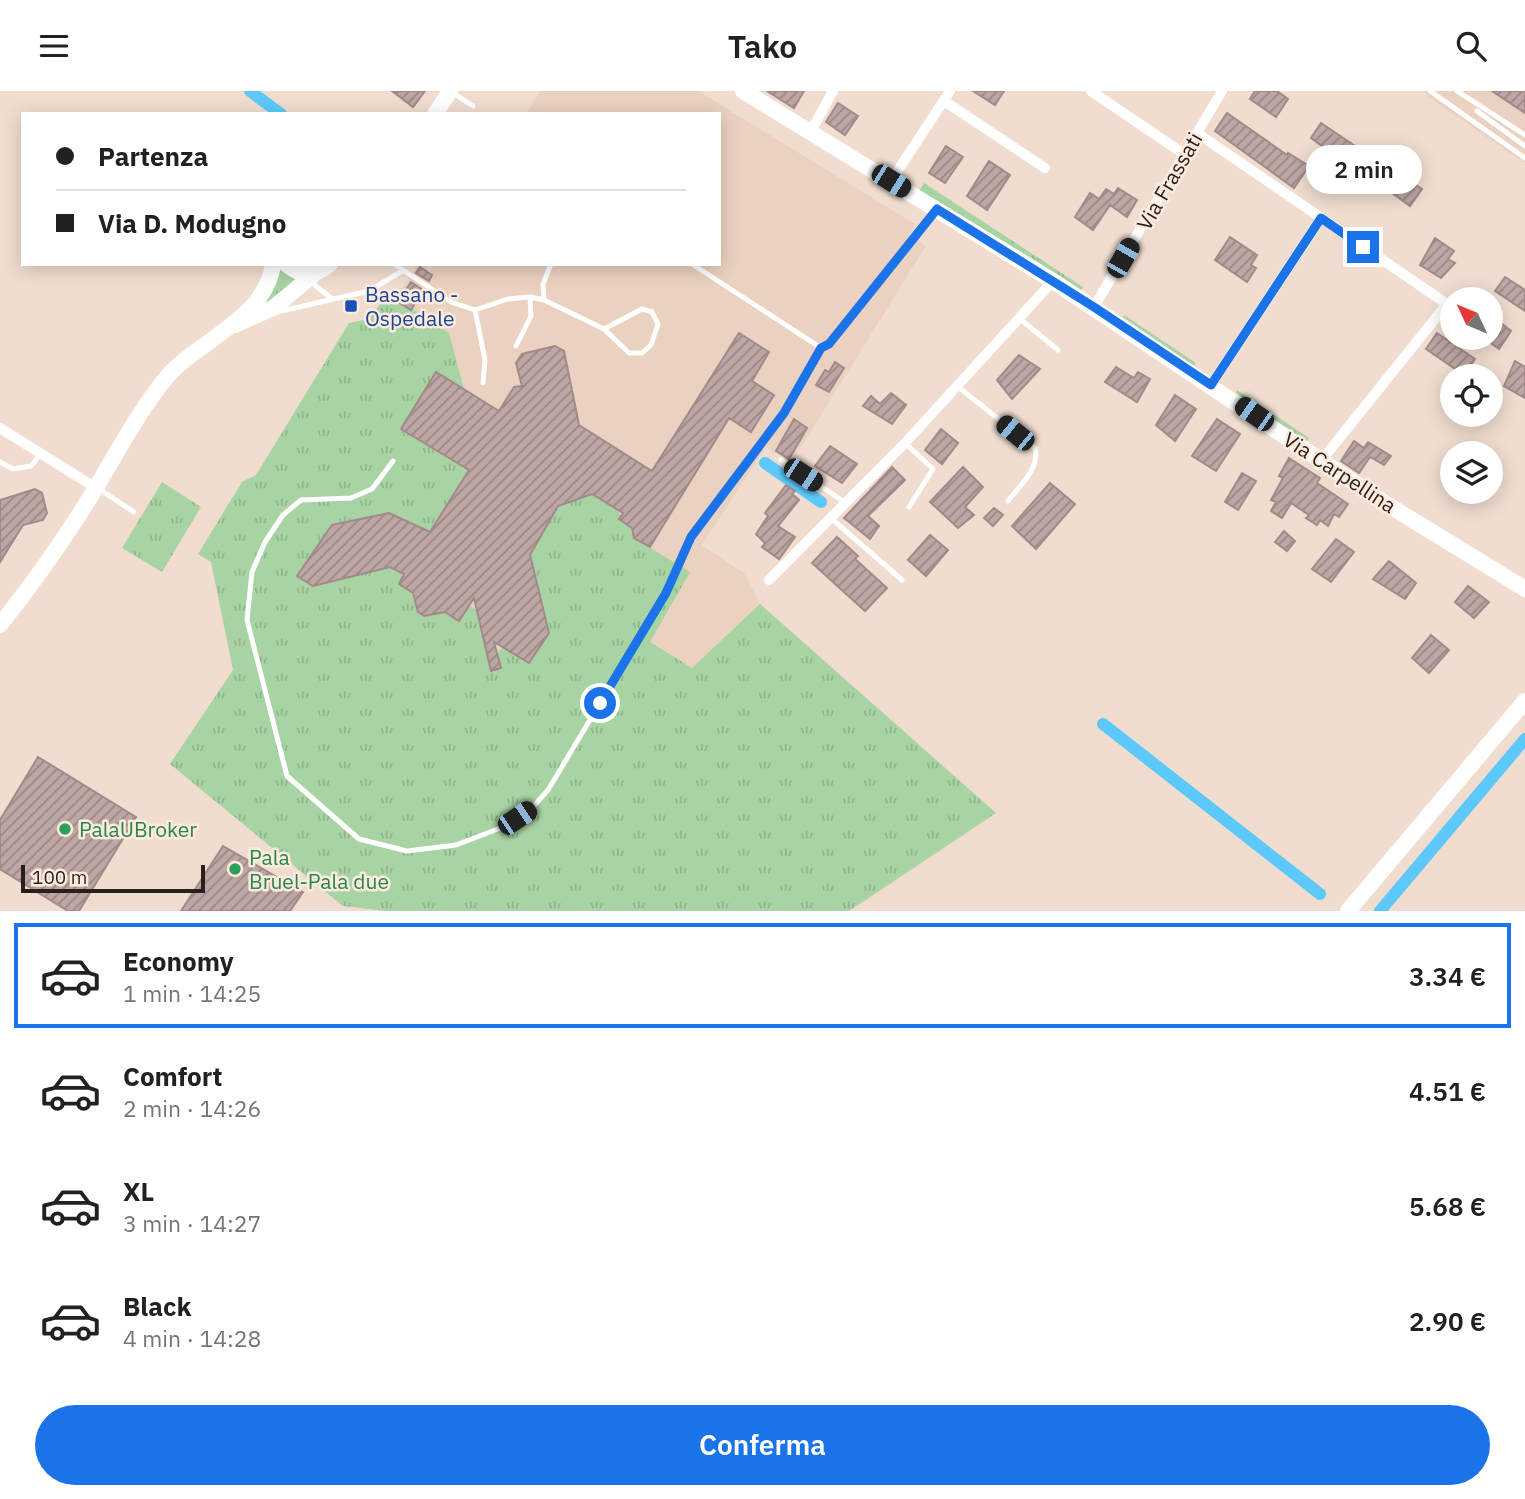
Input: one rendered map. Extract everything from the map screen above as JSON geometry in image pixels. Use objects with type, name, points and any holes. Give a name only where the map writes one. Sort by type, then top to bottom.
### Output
[{"type":"street","points":[[436,112],[450,91]]},
{"type":"street","name":"Via Carpellina","points":[[743,91],[1094,307],[1321,461],[1525,589]]},
{"type":"street","points":[[811,131],[833,91]]},
{"type":"street","points":[[1091,91],[1184,154]]},
{"type":"street","name":"Via Frassati","points":[[1094,307],[1222,91]]},
{"type":"street","points":[[891,181],[947,96],[1045,167]]},
{"type":"street","points":[[1197,132],[1447,305],[1321,461]]},
{"type":"street","points":[[1211,385],[1321,218]]},
{"type":"street","points":[[0,625],[96,488],[139,416],[167,377],[230,327],[266,287],[272,266]]},
{"type":"street","points":[[290,266],[308,276]]},
{"type":"street","points":[[230,327],[257,317],[289,297],[308,276],[326,266]]},
{"type":"street","points":[[769,580],[905,443],[1053,281]]},
{"type":"street","points":[[0,428],[96,488]]},
{"type":"street","points":[[1511,722],[1525,701]]},
{"type":"street","points":[[1348,911],[1525,709]]},
{"type":"lane","points":[[450,91],[472,106]]},
{"type":"lane","points":[[1430,91],[1525,158]]},
{"type":"lane","points":[[1457,91],[1525,135]]},
{"type":"lane","points":[[1477,111],[1525,146]]},
{"type":"lane","points":[[393,461],[372,489],[351,498],[301,500],[283,515],[264,542],[252,572],[247,620],[287,776],[359,839],[407,852],[456,845],[503,827],[532,808],[548,790],[666,593],[691,537],[784,413],[821,348],[829,344],[937,209]]},
{"type":"lane","points":[[391,266],[452,302],[475,310],[508,299],[530,297],[544,300],[604,329],[629,353],[642,353],[651,345],[658,324],[652,312],[642,309],[604,329]]},
{"type":"lane","points":[[396,266],[402,271]]},
{"type":"lane","points":[[544,300],[543,284],[550,266]]},
{"type":"lane","points":[[695,266],[821,348]]},
{"type":"lane","points":[[257,317],[381,286],[402,271]]},
{"type":"lane","points":[[308,276],[325,295],[334,299]]},
{"type":"lane","points":[[516,346],[531,316],[530,297]]},
{"type":"lane","points":[[475,310],[485,360],[483,383]]},
{"type":"lane","points":[[1020,319],[1058,350]]},
{"type":"lane","points":[[957,386],[1035,448],[1037,458],[1032,471],[1008,502]]},
{"type":"lane","points":[[905,443],[933,468],[909,507]]},
{"type":"lane","points":[[0,462],[13,469],[31,466],[41,453]]},
{"type":"lane","points":[[781,460],[846,503]]},
{"type":"lane","points":[[96,488],[134,512]]},
{"type":"lane","points":[[832,519],[902,580]]},
{"type":"shaded area","points":[[540,91],[698,91],[915,224],[909,235],[926,246],[791,463],[766,447],[702,545],[744,573],[760,604],[996,813],[849,911],[386,911],[343,906],[195,785],[229,733],[362,347],[417,266],[427,266],[428,271],[432,266],[721,266],[721,112],[527,112]]},
{"type":"shaded area","points":[[1424,91],[1525,91],[1525,163],[1428,97]]},
{"type":"green space","points":[[924,183],[1083,287],[1081,290],[919,191]]},
{"type":"green space","points":[[278,266],[297,281],[262,308]]},
{"type":"green space","points":[[399,300],[449,333],[464,389],[436,374],[402,430],[469,470],[430,532],[389,513],[332,524],[297,577],[313,586],[390,567],[404,574],[418,612],[424,616],[469,605],[476,610],[491,671],[501,668],[497,654],[502,647],[529,663],[549,633],[530,555],[558,506],[592,494],[619,511],[621,520],[631,525],[634,538],[690,572],[650,642],[692,668],[760,604],[996,813],[849,911],[386,911],[343,906],[170,764],[233,670],[211,562],[198,554],[242,482],[256,475],[349,323],[369,319],[379,305]]},
{"type":"green space","points":[[1124,315],[1196,363],[1194,366],[1123,317]]},
{"type":"green space","points":[[1237,390],[1309,438],[1306,442],[1236,393]]},
{"type":"green space","points":[[162,482],[201,507],[162,572],[122,548]]},
{"type":"building","points":[[392,91],[425,91],[413,107]]},
{"type":"building","points":[[767,91],[804,91],[794,108]]},
{"type":"building","points":[[973,91],[1004,91],[995,105]]},
{"type":"building","points":[[1255,91],[1277,91],[1288,99],[1276,117],[1250,99]]},
{"type":"building","points":[[1492,91],[1525,91],[1525,113]]},
{"type":"building","points":[[838,103],[858,116],[845,135],[826,122]]},
{"type":"building","points":[[1227,113],[1287,155],[1288,153],[1309,166],[1294,188],[1215,131]]},
{"type":"building","points":[[1321,123],[1355,146],[1344,162],[1311,138]]},
{"type":"building","points":[[946,146],[963,157],[945,183],[929,173]]},
{"type":"building","points":[[989,161],[1010,175],[987,210],[967,196]]},
{"type":"building","points":[[1399,174],[1422,189],[1410,206],[1388,190]]},
{"type":"building","points":[[1118,188],[1137,200],[1127,217],[1110,205],[1093,230],[1075,217],[1090,193],[1099,199],[1106,189],[1114,194]]},
{"type":"building","points":[[1230,237],[1257,255],[1251,265],[1256,268],[1247,282],[1215,260]]},
{"type":"building","points":[[1435,238],[1454,251],[1448,259],[1455,263],[1441,278],[1420,265]]},
{"type":"building","points":[[420,267],[432,275],[429,281],[416,273]]},
{"type":"building","points":[[1505,277],[1525,290],[1525,311],[1503,296],[1503,287],[1498,287]]},
{"type":"building","points":[[411,282],[423,290],[411,310],[398,302]]},
{"type":"building","points":[[1503,325],[1511,331],[1503,343]]},
{"type":"building","points":[[739,333],[769,352],[752,381],[774,395],[751,432],[729,418],[650,547],[634,538],[632,528],[619,519],[623,513],[592,494],[558,506],[530,555],[549,633],[529,663],[494,642],[501,668],[491,671],[474,598],[459,621],[445,612],[424,616],[418,612],[413,593],[399,584],[404,574],[390,567],[313,586],[297,576],[332,525],[389,513],[430,532],[469,470],[401,429],[436,372],[499,411],[514,387],[522,386],[516,363],[522,354],[555,346],[564,351],[579,425],[652,471]]},
{"type":"building","points":[[1437,333],[1440,335],[1440,350],[1462,350],[1475,359],[1472,364],[1448,364],[1426,349]]},
{"type":"building","points":[[1019,355],[1040,369],[1012,399],[997,380]]},
{"type":"building","points":[[1515,361],[1525,367],[1525,398],[1504,386]]},
{"type":"building","points":[[835,362],[844,368],[829,392],[816,385],[825,370],[829,372]]},
{"type":"building","points":[[1116,367],[1134,378],[1138,372],[1150,379],[1137,402],[1105,382]]},
{"type":"building","points":[[891,393],[906,405],[892,424],[863,406],[871,396],[880,404]]},
{"type":"building","points":[[1175,395],[1196,409],[1175,441],[1156,425]]},
{"type":"building","points":[[794,419],[807,428],[789,459],[776,451]]},
{"type":"building","points":[[1217,419],[1240,434],[1216,471],[1192,456]]},
{"type":"building","points":[[941,429],[958,443],[942,464],[925,450]]},
{"type":"building","points":[[1354,441],[1364,448],[1368,442],[1391,456],[1384,465],[1370,457],[1359,473],[1341,461]]},
{"type":"building","points":[[830,446],[857,464],[842,483],[815,466]]},
{"type":"building","points":[[1289,458],[1320,478],[1317,483],[1348,504],[1339,517],[1334,514],[1328,526],[1320,520],[1317,525],[1306,518],[1309,515],[1291,503],[1282,518],[1271,511],[1276,502],[1271,500],[1283,478],[1279,476]]},
{"type":"building","points":[[892,467],[905,480],[868,516],[879,526],[870,539],[844,518]]},
{"type":"building","points":[[963,467],[983,487],[965,507],[974,515],[958,528],[930,502]]},
{"type":"building","points":[[1242,473],[1256,481],[1238,510],[1225,502]]},
{"type":"building","points":[[1050,483],[1075,504],[1036,549],[1012,526]]},
{"type":"building","points":[[786,485],[795,491],[792,494],[799,500],[778,526],[795,537],[779,559],[762,547],[765,543],[756,534],[768,516],[765,513]]},
{"type":"building","points":[[35,489],[42,493],[47,513],[43,520],[23,525],[0,562],[0,500]]},
{"type":"building","points":[[994,508],[1003,515],[993,526],[984,518]]},
{"type":"building","points":[[1284,531],[1295,541],[1287,551],[1275,542]]},
{"type":"building","points":[[930,535],[948,550],[926,576],[908,560]]},
{"type":"building","points":[[837,537],[858,556],[855,559],[887,588],[865,611],[812,563]]},
{"type":"building","points":[[1336,539],[1354,552],[1331,582],[1312,569]]},
{"type":"building","points":[[1389,561],[1416,583],[1405,599],[1373,579]]},
{"type":"building","points":[[1468,586],[1489,602],[1474,618],[1455,602]]},
{"type":"building","points":[[1431,635],[1449,650],[1429,673],[1412,658]]},
{"type":"building","name":"PalaUBroker","points":[[38,757],[136,817],[79,911],[68,911],[0,869],[0,820]]},
{"type":"building","name":"Pala Bruel-Pala due","points":[[223,846],[303,892],[290,911],[181,911]]},
{"type":"waterway","points":[[250,91],[278,112]]},
{"type":"waterway","points":[[765,463],[821,502]]},
{"type":"waterway","points":[[1103,724],[1320,894]]},
{"type":"waterway","points":[[1380,911],[1525,739]]},
{"type":"place","name":"Bassano - Ospedale","points":[[351,306]]},
{"type":"place","name":"PalaUBroker","points":[[65,829]]},
{"type":"place","name":"Pala Bruel-Pala due","points":[[235,869]]},
{"type":"route","points":[[600,703],[666,593],[691,537],[784,413],[821,348],[829,344],[937,209],[1094,307],[1211,385],[1321,218],[1363,247]]}]
